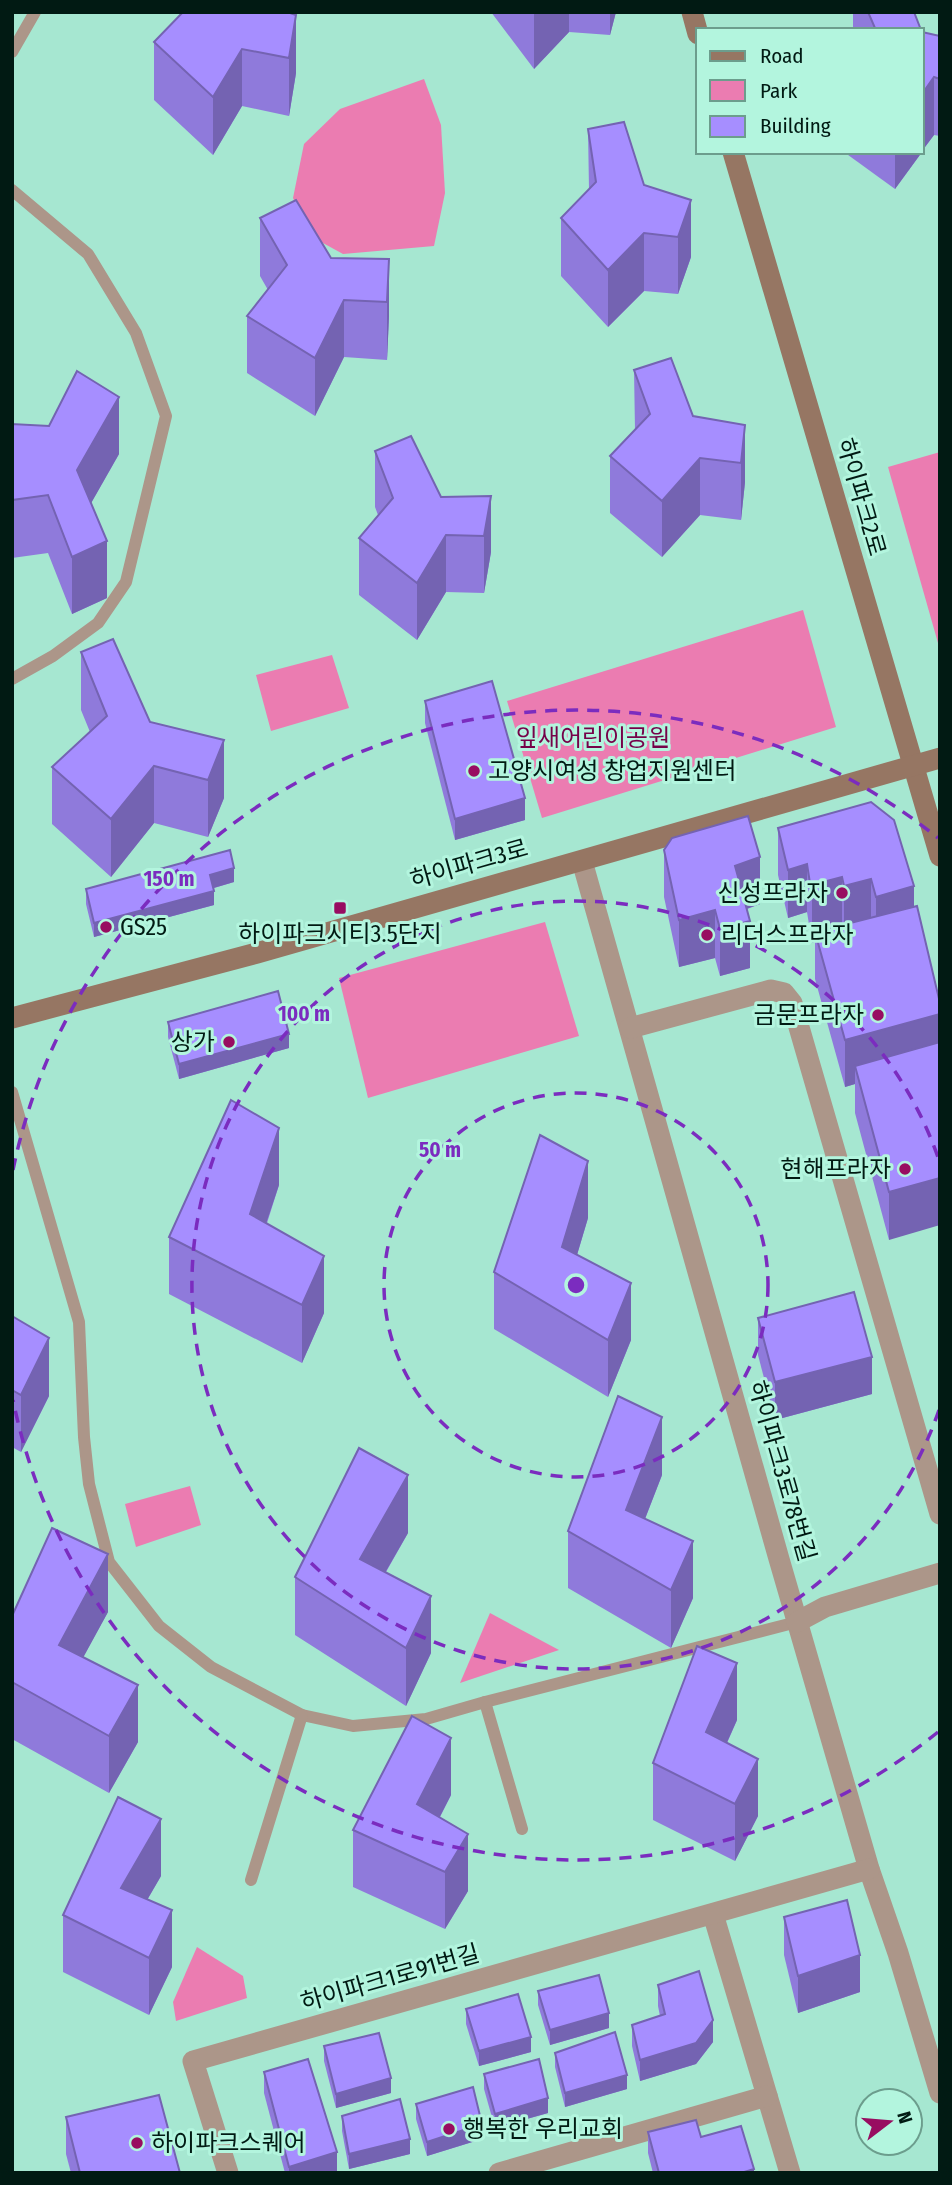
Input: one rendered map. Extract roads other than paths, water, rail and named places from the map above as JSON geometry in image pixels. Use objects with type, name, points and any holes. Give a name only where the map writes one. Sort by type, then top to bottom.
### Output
[{"type":"street","name":"하이파크2로","points":[[734,154],[940,856]]},
{"type":"street","name":"하이파크3로","points":[[12,1018],[257,953],[940,758]]},
{"type":"street","name":"하이파크3로78번길","points":[[582,861],[797,1622],[869,1869],[898,1953],[940,2093]]},
{"type":"street","points":[[630,1028],[771,990],[784,993],[792,1003],[940,1514]]},
{"type":"street","points":[[797,1622],[825,1607],[940,1573]]},
{"type":"street","name":"하이파크1로91번길","points":[[228,2173],[193,2061],[869,1869]]},
{"type":"street","points":[[713,1914],[790,2173]]},
{"type":"street","points":[[499,2173],[767,2095]]},
{"type":"lane","points":[[12,52],[35,12]]},
{"type":"lane","points":[[12,190],[88,254],[135,332],[166,416],[126,582],[98,623],[52,656],[12,679]]},
{"type":"lane","points":[[12,1091],[79,1322],[89,1484],[109,1562],[159,1626],[211,1667],[302,1715],[353,1726],[426,1719],[797,1622]]},
{"type":"lane","points":[[485,1702],[522,1829]]},
{"type":"lane","points":[[251,1880],[302,1715]]},
{"type":"place","name":"고양시여성 창업지원센터","points":[[474,771]]},
{"type":"place","name":"신성프라자","points":[[842,893]]},
{"type":"place","name":"하이파크시티3.5단지","points":[[340,908]]},
{"type":"place","name":"GS25","points":[[106,927]]},
{"type":"place","name":"리더스프라자","points":[[707,935]]},
{"type":"place","name":"금문프라자","points":[[878,1015]]},
{"type":"place","name":"상가","points":[[229,1042]]},
{"type":"place","name":"현해프라자","points":[[905,1169]]},
{"type":"place","name":"행복한 우리교회","points":[[449,2129]]},
{"type":"place","name":"하이파크스퀘어","points":[[137,2143]]},
{"type":"park label","name":"잎새어린이공원","points":[[593,738]]}]
